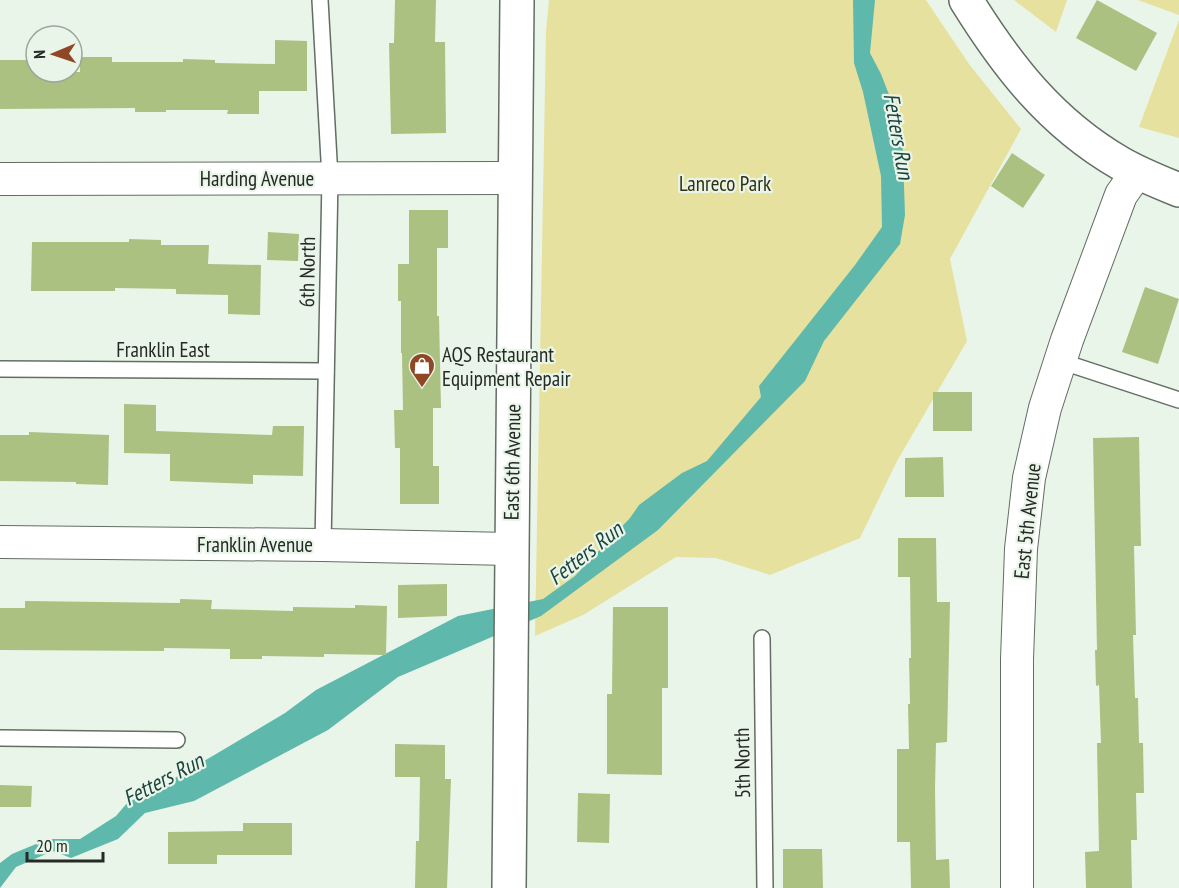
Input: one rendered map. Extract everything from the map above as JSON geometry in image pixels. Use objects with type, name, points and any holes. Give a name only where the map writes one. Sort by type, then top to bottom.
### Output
[{"type":"street","name":"East 6th Avenue","points":[[509,888],[514,178],[518,0]]},
{"type":"street","points":[[966,0],[997,49],[1034,95],[1066,125],[1096,148],[1137,172],[1179,190]]},
{"type":"street","name":"East 5th Avenue","points":[[1017,888],[1017,658],[1021,549],[1029,478],[1045,408],[1060,361],[1121,195],[1137,172]]},
{"type":"street","name":"Harding Avenue","points":[[0,178],[514,178]]},
{"type":"street","name":"Franklin Avenue","points":[[0,542],[323,545],[511,562]]},
{"type":"lane","name":"6th North","points":[[321,0],[330,178],[323,545]]},
{"type":"lane","points":[[1060,361],[1179,400]]},
{"type":"lane","name":"Franklin East","points":[[0,369],[326,371]]},
{"type":"lane","name":"5th North","points":[[762,638],[765,888]]},
{"type":"lane","points":[[0,738],[177,740]]},
{"type":"green space","name":"Lanreco Park","points":[[549,0],[926,0],[969,64],[1021,129],[950,259],[967,341],[897,461],[860,538],[770,575],[716,558],[676,557],[583,615],[535,636],[546,31]]},
{"type":"green space","points":[[1014,0],[1067,0],[1056,32]]},
{"type":"green space","points":[[1138,0],[1179,0],[1179,15]]},
{"type":"green space","points":[[1179,20],[1179,138],[1139,127]]},
{"type":"water","name":"Fetters Run","points":[[853,0],[875,0],[870,53],[881,74],[902,128],[905,215],[900,244],[824,341],[805,381],[658,530],[541,616],[398,677],[328,730],[194,801],[145,813],[118,839],[71,858],[53,851],[16,867],[0,888],[0,863],[12,854],[48,839],[80,839],[116,816],[128,802],[149,793],[285,713],[316,690],[458,616],[543,599],[575,576],[630,518],[639,505],[682,473],[707,461],[761,397],[759,386],[855,265],[882,227],[881,176],[863,92],[854,63]]},
{"type":"building","points":[[395,0],[436,0],[435,42],[445,42],[446,133],[391,134],[389,43],[394,43]]},
{"type":"building","points":[[1097,0],[1157,33],[1136,71],[1076,38]]},
{"type":"building","points":[[275,40],[307,41],[307,91],[259,91],[259,114],[227,114],[228,110],[135,112],[135,108],[0,109],[0,60],[24,60],[24,84],[84,84],[84,57],[112,57],[112,62],[183,62],[183,59],[215,60],[215,63],[275,64]]},
{"type":"building","points":[[1012,153],[1045,175],[1023,208],[991,186]]},
{"type":"building","points":[[409,210],[448,210],[448,248],[437,248],[441,408],[433,408],[433,466],[439,466],[439,504],[400,504],[400,448],[395,448],[394,410],[403,410],[398,264],[409,264]]},
{"type":"building","points":[[268,232],[299,234],[298,261],[267,260]]},
{"type":"building","points":[[129,239],[161,240],[161,245],[209,245],[208,264],[261,265],[260,315],[228,314],[228,295],[176,294],[176,289],[115,288],[115,291],[31,291],[32,242],[129,242]]},
{"type":"building","points":[[1145,287],[1179,299],[1158,364],[1122,352]]},
{"type":"building","points":[[933,392],[972,392],[972,431],[933,431]]},
{"type":"building","points":[[124,404],[156,405],[156,431],[272,435],[273,426],[304,426],[303,476],[253,475],[253,484],[170,481],[170,454],[124,453]]},
{"type":"building","points":[[29,432],[109,435],[108,485],[76,484],[76,482],[0,481],[0,435],[29,435]]},
{"type":"building","points":[[1139,437],[1141,546],[1134,546],[1136,635],[1133,635],[1139,743],[1143,743],[1144,793],[1136,793],[1137,840],[1131,840],[1132,888],[1086,888],[1085,852],[1099,851],[1097,743],[1101,743],[1095,650],[1097,650],[1093,438]]},
{"type":"building","points":[[943,457],[944,497],[905,497],[905,458]]},
{"type":"building","points":[[898,538],[936,538],[937,602],[950,602],[947,742],[936,743],[935,788],[936,860],[949,859],[950,888],[911,888],[910,842],[897,842],[897,749],[909,749],[909,658],[911,658],[910,577],[898,577]]},
{"type":"building","points":[[447,584],[447,616],[398,618],[398,585]]},
{"type":"building","points":[[180,599],[212,600],[211,609],[293,611],[293,607],[387,606],[386,655],[324,654],[324,657],[262,656],[262,659],[230,659],[230,649],[0,650],[0,608],[25,608],[25,601],[180,603]]},
{"type":"building","points":[[613,607],[668,607],[668,688],[662,688],[662,775],[607,774],[607,694],[612,694]]},
{"type":"building","points":[[395,744],[445,745],[445,779],[451,779],[447,888],[415,888],[416,841],[419,841],[420,777],[395,777]]},
{"type":"building","points":[[0,785],[32,786],[31,807],[0,807]]},
{"type":"building","points":[[578,793],[610,794],[609,843],[577,842]]},
{"type":"building","points":[[243,823],[292,823],[292,855],[217,855],[217,864],[168,864],[168,832],[243,831]]},
{"type":"building","points":[[783,849],[822,849],[823,888],[783,888]]},
{"type":"place","name":"AQS Restaurant Equipment Repair","points":[[422,389]]}]
